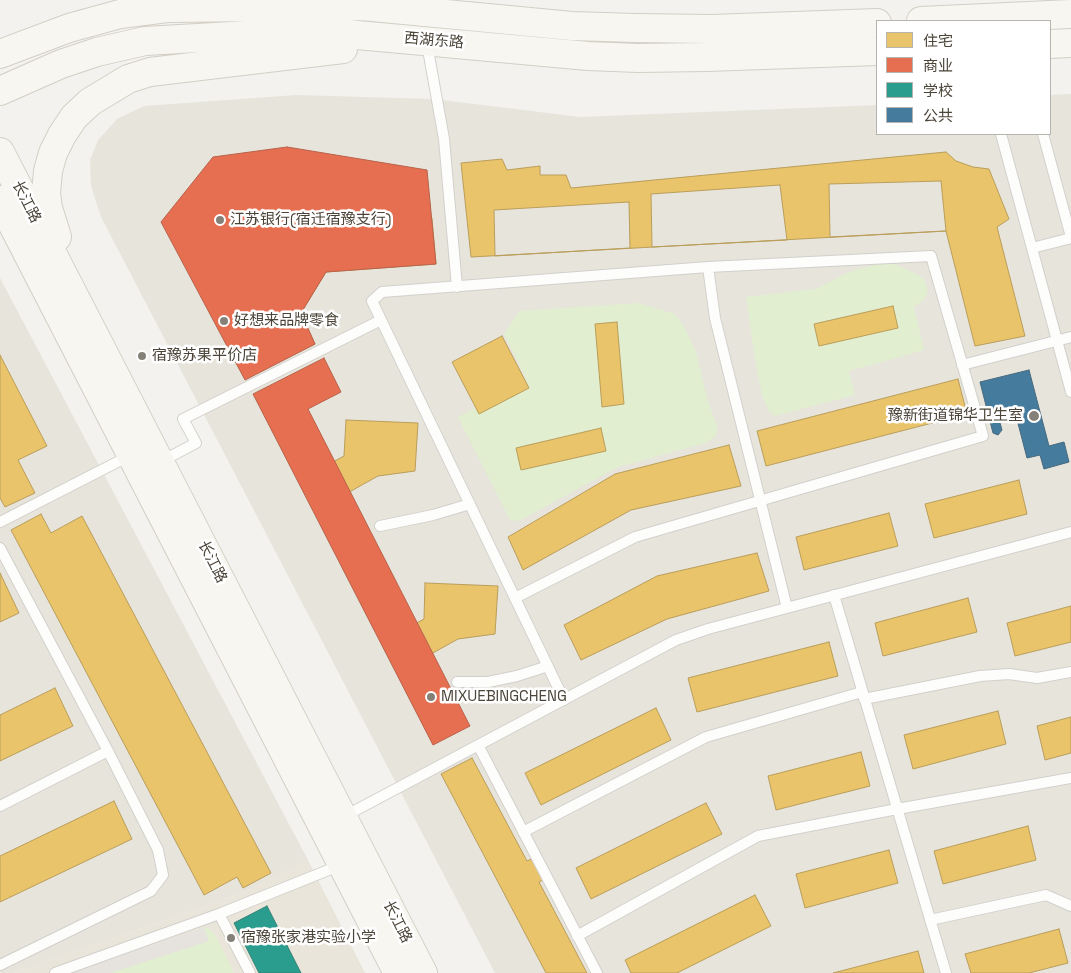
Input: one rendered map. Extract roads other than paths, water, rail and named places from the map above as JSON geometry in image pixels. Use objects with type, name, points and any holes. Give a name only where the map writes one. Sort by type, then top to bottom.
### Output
[{"type":"street","points":[[254,0],[362,6]]},
{"type":"street","name":"西湖东路","points":[[0,54],[69,28],[120,14],[167,8],[362,6],[572,26],[635,28],[712,29],[876,23]]},
{"type":"street","points":[[970,20],[1013,19],[1071,14]]},
{"type":"street","name":"西湖东路","points":[[0,91],[61,64],[97,52],[145,41],[267,34],[346,34],[588,56],[638,58],[876,51]]},
{"type":"street","points":[[93,332],[53,227],[46,192],[48,171],[62,135],[74,117],[90,102],[128,79],[150,72],[423,40]]},
{"type":"street","points":[[1051,44],[1071,42]]},
{"type":"street","name":"长江路","points":[[0,152],[93,332],[146,459],[342,864],[398,973]]},
{"type":"street","name":"长江路","points":[[0,200],[146,459],[343,817],[423,973]]},
{"type":"lane","points":[[423,40],[444,139],[457,287]]},
{"type":"lane","points":[[1001,135],[1071,392]]},
{"type":"lane","points":[[1032,248],[1071,238],[1043,135]]},
{"type":"lane","points":[[515,598],[635,537],[983,436],[931,256],[708,267],[382,292],[372,301],[564,700]]},
{"type":"lane","points":[[708,267],[715,318],[787,608]]},
{"type":"lane","points":[[0,522],[146,459],[196,443],[183,419],[381,320]]},
{"type":"lane","points":[[962,365],[1071,336]]},
{"type":"lane","points":[[380,526],[433,515],[470,504]]},
{"type":"lane","points":[[343,817],[676,640],[708,629],[1071,532]]},
{"type":"lane","points":[[0,548],[108,751],[158,850],[163,875],[151,891],[0,965]]},
{"type":"lane","points":[[834,595],[946,973]]},
{"type":"lane","points":[[457,682],[488,682],[517,676],[548,666]]},
{"type":"lane","points":[[523,832],[706,737],[863,696],[980,676],[1009,674],[1037,678],[1071,672]]},
{"type":"lane","points":[[478,745],[597,973]]},
{"type":"lane","points":[[0,806],[108,751]]},
{"type":"lane","points":[[577,936],[758,836],[1071,778]]},
{"type":"lane","points":[[56,973],[219,914],[342,864]]},
{"type":"lane","points":[[930,920],[1046,895],[1071,906]]},
{"type":"lane","points":[[219,914],[250,973]]},
{"type":"place","name":"江苏银行(宿迁宿豫支行)","points":[[220,220]]},
{"type":"place","name":"好想来品牌零食","points":[[224,321]]},
{"type":"place","name":"宿豫苏果平价店","points":[[142,356]]},
{"type":"place","name":"豫新街道锦华卫生室","points":[[1034,416]]},
{"type":"place","name":"MIXUEBINGCHENG","points":[[431,697]]},
{"type":"place","name":"宿豫张家港实验小学","points":[[231,938]]}]
